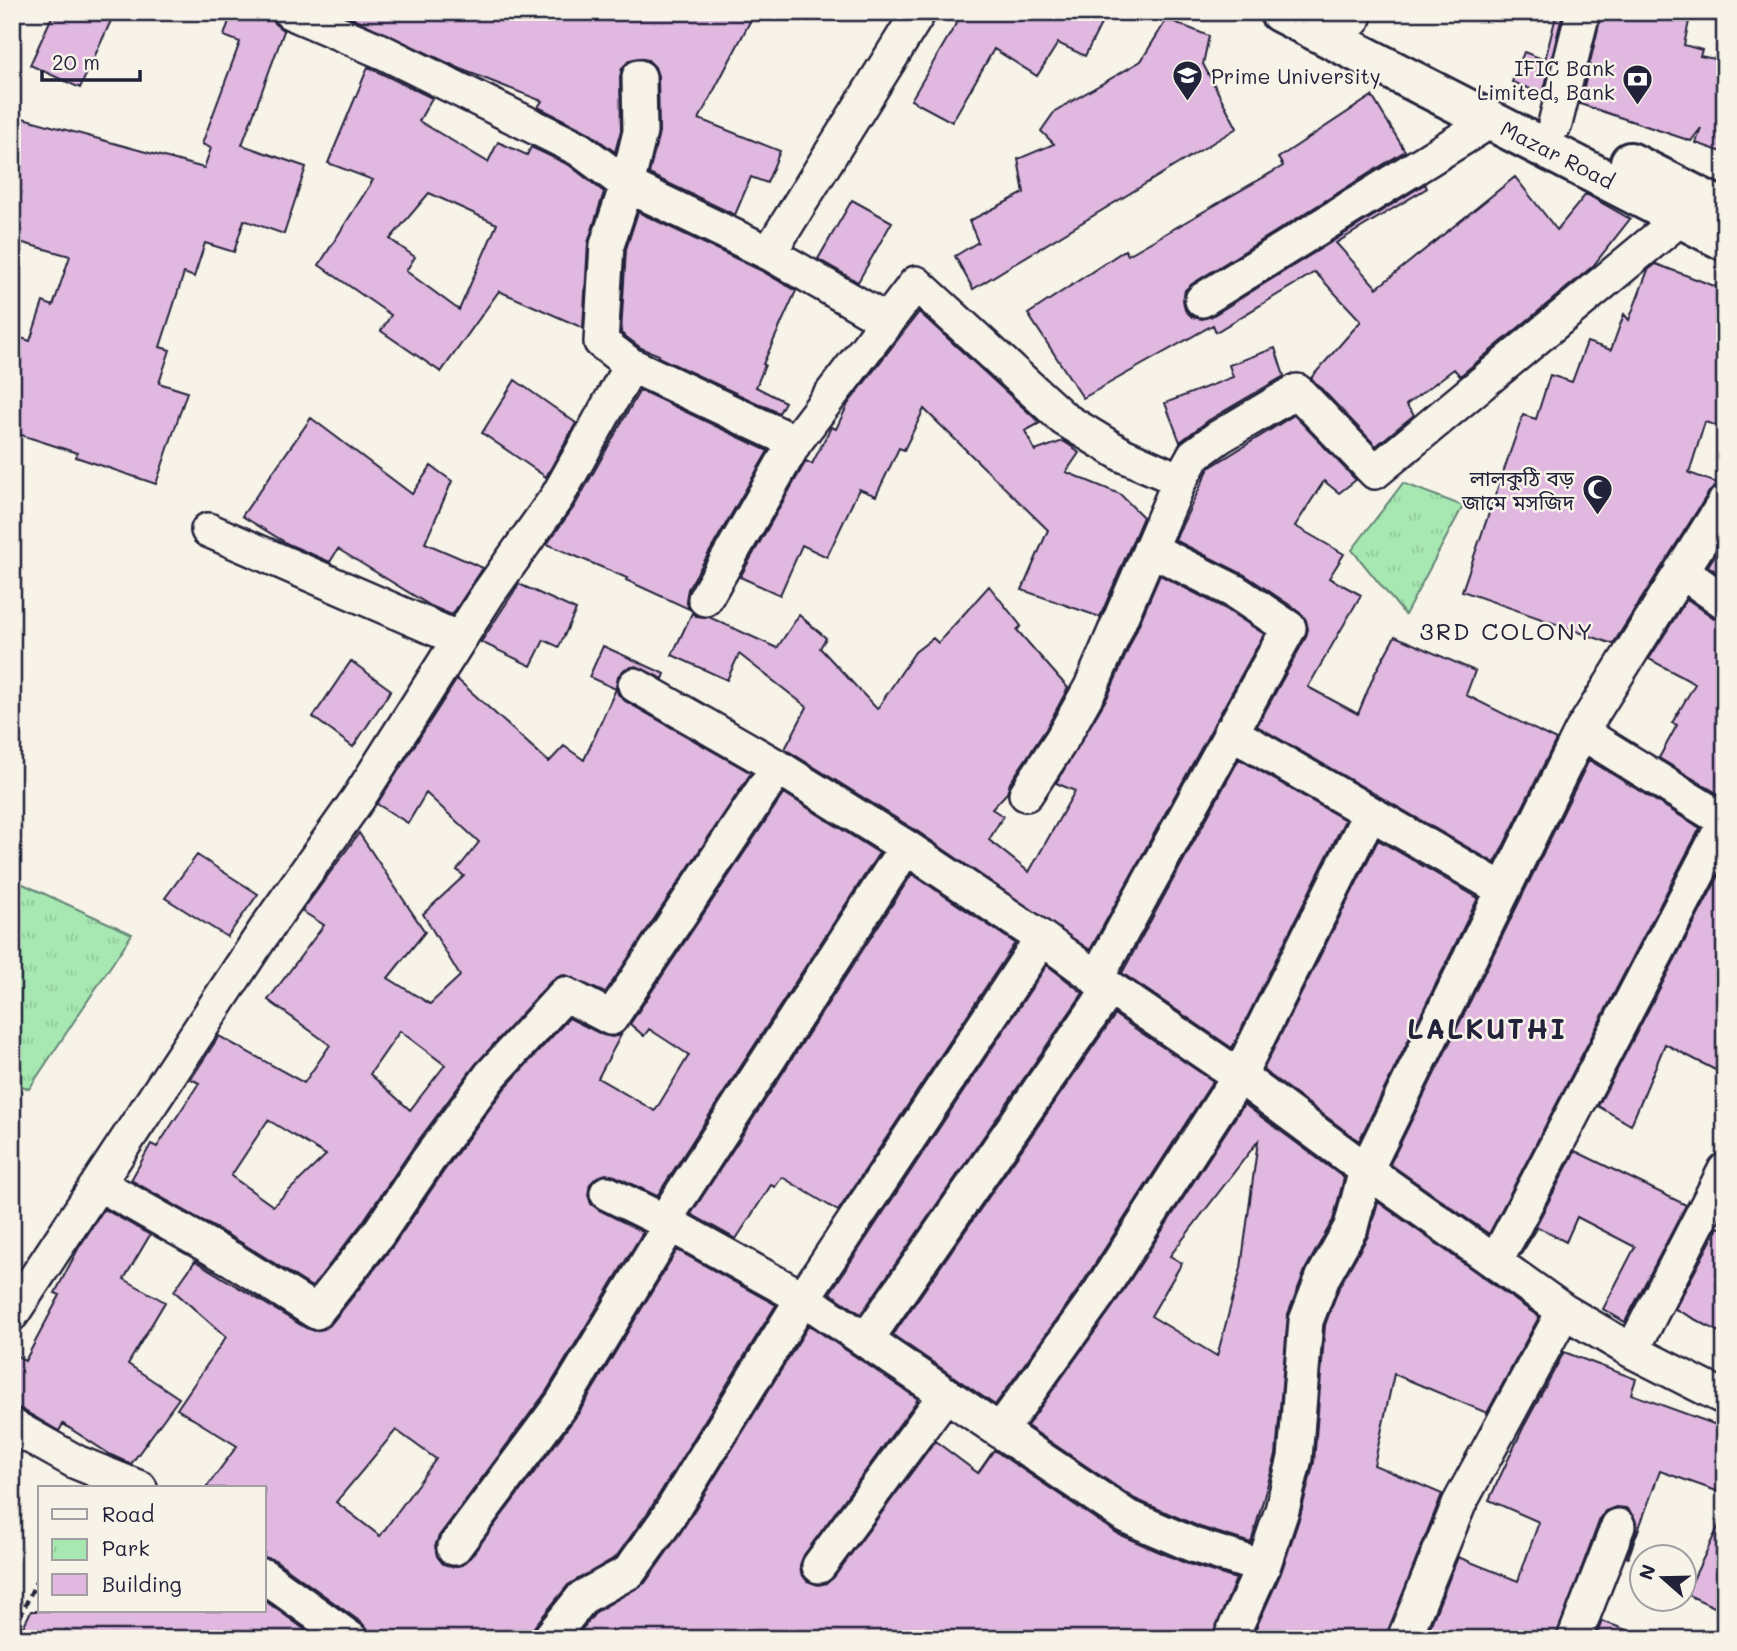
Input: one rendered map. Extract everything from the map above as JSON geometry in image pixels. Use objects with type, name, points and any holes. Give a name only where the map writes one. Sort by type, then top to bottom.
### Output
[{"type":"main road","name":"Mazar Road","points":[[1279,12],[1725,241]]},
{"type":"main road","name":"Mazar Road","points":[[1349,15],[1725,210]]},
{"type":"street","points":[[290,12],[383,52],[566,143],[627,185],[769,253],[887,321]]},
{"type":"street","points":[[769,253],[919,12]]},
{"type":"street","points":[[1555,124],[1583,12]]},
{"type":"street","points":[[639,77],[640,132],[627,185],[607,245],[601,342],[631,365],[795,442]]},
{"type":"street","points":[[1202,300],[1493,120]]},
{"type":"street","points":[[1026,794],[1062,739],[1091,687],[1180,480],[1194,455],[1297,391],[1375,472],[1681,219]]},
{"type":"street","points":[[705,599],[795,442],[916,283],[1064,419],[1123,454],[1180,480]]},
{"type":"street","points":[[12,1314],[270,923],[358,799],[459,639],[557,497],[631,365]]},
{"type":"street","points":[[1230,1639],[1263,1567],[1282,1510],[1295,1458],[1306,1321],[1323,1277],[1351,1227],[1366,1170],[1581,732],[1725,502]]},
{"type":"street","points":[[208,530],[459,639]]},
{"type":"street","points":[[866,1340],[1103,983],[1230,732],[1289,628],[1234,591],[1150,549]]},
{"type":"street","points":[[1681,571],[1725,602]]},
{"type":"street","points":[[635,685],[778,767],[906,847],[1042,938],[1239,1076],[1564,1311],[1632,1351],[1725,1398]]},
{"type":"street","points":[[1230,732],[1502,889]]},
{"type":"street","points":[[1496,1261],[1725,822],[1581,732]]},
{"type":"street","points":[[99,1184],[233,1260],[316,1312],[378,1234],[490,1076],[565,994],[611,1018],[778,767]]},
{"type":"street","points":[[1000,1431],[1098,1296],[1239,1076],[1370,813]]},
{"type":"street","points":[[454,1548],[562,1403],[667,1223],[906,847]]},
{"type":"street","points":[[550,1639],[583,1597],[629,1572],[665,1522],[803,1298],[1042,938]]},
{"type":"street","points":[[1632,1351],[1725,1170]]},
{"type":"street","points":[[607,1193],[803,1298],[1126,1516],[1193,1545],[1263,1567]]},
{"type":"street","points":[[1404,1639],[1459,1504],[1564,1311]]},
{"type":"street","points":[[819,1566],[946,1394]]},
{"type":"street","points":[[12,1426],[76,1462],[135,1486]]},
{"type":"street","points":[[1574,1639],[1618,1526]]},
{"type":"street","points":[[266,1577],[351,1639]]},
{"type":"path","points":[[35,1639],[13,1627],[38,1577]]},
{"type":"green space","points":[[1403,483],[1463,506],[1405,615],[1352,550]]},
{"type":"green space","points":[[12,879],[132,934],[29,1089],[12,1082]]},
{"type":"building","points":[[54,12],[115,12],[80,88],[30,65]]},
{"type":"building","points":[[232,12],[262,12],[271,16],[275,24],[284,31],[242,145],[306,167],[284,234],[244,220],[234,252],[205,243],[194,277],[184,273],[160,347],[170,350],[159,383],[187,392],[156,484],[76,457],[77,453],[12,432],[12,335],[30,341],[43,302],[53,306],[70,256],[12,240],[12,115],[204,168],[211,148],[202,144],[240,42],[224,36]]},
{"type":"building","points":[[339,12],[755,12],[699,119],[780,151],[767,183],[751,177],[735,215],[649,174],[659,132],[658,76],[655,67],[648,60],[630,60],[622,68],[621,130],[615,152],[588,132],[538,107],[542,101],[463,70]]},
{"type":"building","points":[[963,12],[1107,12],[1085,56],[1058,43],[1037,76],[994,49],[952,122],[911,100]]},
{"type":"building","points":[[1557,12],[1563,12],[1543,94],[1512,82],[1524,52],[1545,60]]},
{"type":"building","points":[[1602,12],[1691,12],[1684,45],[1702,50],[1700,56],[1725,61],[1725,153],[1696,143],[1701,128],[1691,141],[1580,104]]},
{"type":"building","name":"Prime University","points":[[1167,19],[1209,36],[1203,64],[1237,128],[973,289],[955,256],[978,242],[969,221],[1024,193],[1018,159],[1054,144],[1041,131],[1055,111],[1141,61]]},
{"type":"building","points":[[368,67],[432,98],[419,121],[488,162],[498,142],[527,155],[531,147],[569,165],[604,192],[588,243],[583,328],[499,291],[441,372],[381,331],[391,315],[319,265],[373,180],[328,163]],"holes":[[[429,193],[497,224],[459,310],[406,271],[415,257],[390,239]]]},
{"type":"building","points":[[1372,96],[1405,151],[1192,284],[1185,290],[1183,300],[1185,310],[1192,317],[1202,319],[1212,316],[1425,184],[1427,188],[1336,243],[1377,288],[1515,177],[1557,230],[1586,194],[1630,219],[1593,266],[1460,376],[1454,369],[1406,405],[1414,415],[1376,446],[1311,378],[1361,321],[1315,272],[1216,332],[1213,325],[1083,398],[1028,314],[1125,250],[1128,255],[1283,166],[1278,158]]},
{"type":"building","points":[[852,200],[892,222],[858,282],[818,259]]},
{"type":"building","points":[[638,212],[760,270],[796,291],[763,364],[765,365],[756,387],[785,402],[779,413],[658,357],[659,355],[641,348],[621,333],[626,249]]},
{"type":"building","points":[[1656,264],[1725,290],[1725,407],[1718,426],[1705,422],[1689,473],[1720,484],[1709,492],[1613,644],[1462,591],[1523,415],[1536,419],[1550,375],[1572,382],[1587,342],[1611,350],[1624,314],[1629,320],[1648,270]]},
{"type":"building","points":[[919,312],[1040,423],[1025,431],[1035,451],[1063,441],[1079,453],[1066,472],[1120,494],[1143,517],[1100,617],[1022,590],[1048,530],[924,409],[904,450],[899,448],[876,496],[859,489],[827,557],[802,545],[780,595],[740,577],[806,461],[812,464],[831,427],[836,429],[848,404]]},
{"type":"building","points":[[1275,348],[1284,376],[1209,420],[1180,442],[1165,403],[1233,377],[1229,365]]},
{"type":"building","points":[[515,380],[576,423],[546,477],[482,433]]},
{"type":"building","points":[[640,390],[768,451],[688,589],[686,600],[689,609],[626,580],[627,578],[547,544],[574,507]]},
{"type":"building","points":[[1294,415],[1356,480],[1339,493],[1324,481],[1295,526],[1344,554],[1329,578],[1361,595],[1308,687],[1358,714],[1374,675],[1395,636],[1475,671],[1466,695],[1556,740],[1495,863],[1257,726],[1306,637],[1306,620],[1300,612],[1245,575],[1175,540],[1209,468]]},
{"type":"building","points":[[311,418],[412,494],[431,466],[452,481],[425,543],[483,568],[452,615],[431,606],[338,549],[330,562],[288,544],[242,516]]},
{"type":"building","points":[[1725,539],[1725,578],[1708,566]]},
{"type":"building","points":[[1160,575],[1224,608],[1264,634],[1090,950],[917,831],[785,749],[807,707],[739,654],[727,680],[672,655],[692,613],[709,617],[777,648],[799,615],[826,638],[820,648],[877,709],[915,652],[933,638],[938,643],[989,586],[1021,626],[1017,630],[1068,688],[1046,729],[1010,783],[1007,793],[992,809],[1003,816],[989,840],[1029,872],[1075,791],[1056,783],[1108,696]]},
{"type":"building","points":[[519,584],[576,610],[559,647],[544,640],[531,666],[481,642]]},
{"type":"building","points":[[1687,599],[1714,618],[1725,621],[1725,798],[1659,758],[1677,725],[1672,723],[1695,684],[1649,659]]},
{"type":"building","points":[[603,646],[665,674],[663,679],[636,666],[625,669],[618,676],[618,694],[625,701],[751,773],[605,993],[566,975],[551,981],[475,1065],[412,1149],[362,1223],[312,1287],[242,1243],[131,1180],[151,1144],[157,1147],[199,1083],[191,1079],[219,1036],[304,1083],[330,1045],[268,1000],[324,925],[302,911],[359,833],[425,932],[388,978],[430,1004],[460,976],[423,914],[464,876],[457,870],[479,842],[426,793],[408,823],[377,804],[457,679],[549,762],[564,746],[584,760],[616,689],[589,677]],"holes":[[[400,1031],[445,1065],[410,1110],[370,1074]],[[268,1120],[326,1155],[273,1206],[231,1176]]]},
{"type":"building","points":[[351,661],[391,690],[353,747],[313,717]]},
{"type":"building","points":[[1239,759],[1345,820],[1232,1048],[1122,973]]},
{"type":"building","points":[[1589,760],[1700,828],[1489,1234],[1390,1164]]},
{"type":"building","points":[[784,793],[879,853],[657,1196],[606,1174],[597,1177],[590,1184],[588,1195],[591,1204],[643,1232],[546,1392],[439,1536],[435,1546],[437,1556],[443,1564],[452,1567],[462,1565],[469,1559],[578,1414],[677,1250],[776,1305],[649,1511],[616,1557],[568,1585],[534,1627],[530,1639],[375,1639],[362,1623],[275,1560],[266,1558],[266,1486],[207,1486],[237,1446],[177,1409],[226,1337],[174,1291],[195,1261],[306,1328],[315,1331],[324,1329],[331,1324],[393,1246],[505,1088],[569,1018],[603,1035],[621,1035],[598,1078],[655,1111],[689,1055],[649,1029],[644,1036],[630,1024]],"holes":[[[396,1430],[436,1459],[380,1536],[336,1502]]]},
{"type":"building","points":[[1378,840],[1478,898],[1359,1141],[1263,1070]]},
{"type":"building","points":[[197,855],[258,894],[227,937],[165,898]]},
{"type":"building","points":[[1725,864],[1725,1075],[1665,1044],[1631,1125],[1598,1106]]},
{"type":"building","points":[[912,874],[1015,943],[838,1211],[782,1177],[775,1187],[771,1185],[736,1239],[691,1214]]},
{"type":"building","points":[[1047,965],[1083,993],[861,1314],[830,1293]]},
{"type":"building","points":[[1115,1015],[1213,1081],[1082,1284],[995,1405],[893,1335]]},
{"type":"building","points":[[1244,1104],[1344,1178],[1333,1220],[1306,1268],[1288,1314],[1276,1455],[1251,1543],[1200,1527],[1135,1499],[1027,1426],[1114,1305]],"holes":[[[1258,1141],[1241,1268],[1217,1356],[1151,1316],[1182,1263],[1170,1256]]]},
{"type":"building","points":[[1575,1151],[1686,1205],[1625,1322],[1603,1309],[1635,1247],[1577,1217],[1566,1242],[1538,1227],[1520,1256]]},
{"type":"building","points":[[1378,1202],[1539,1317],[1487,1413],[1394,1374],[1374,1465],[1442,1494],[1385,1639],[1251,1639],[1281,1573],[1314,1462],[1325,1325],[1340,1285],[1368,1236]]},
{"type":"building","points":[[104,1209],[150,1235],[124,1279],[165,1302],[128,1364],[179,1398],[131,1464],[111,1455],[63,1424],[59,1431],[21,1409],[12,1407],[12,1352],[25,1361],[60,1295],[55,1293],[78,1249]]},
{"type":"building","points":[[1718,1227],[1725,1230],[1725,1335],[1675,1309]]},
{"type":"building","points":[[809,1325],[918,1399],[804,1555],[800,1565],[801,1573],[807,1581],[818,1585],[827,1583],[834,1577],[935,1441],[978,1473],[994,1450],[1118,1534],[1185,1563],[1236,1579],[1211,1639],[574,1639],[596,1612],[645,1583],[681,1532]]},
{"type":"building","points":[[1564,1352],[1636,1379],[1631,1394],[1725,1428],[1725,1494],[1660,1471],[1634,1542],[1637,1524],[1633,1515],[1626,1508],[1616,1507],[1605,1511],[1555,1639],[1425,1639],[1458,1557],[1518,1581],[1539,1522],[1489,1500],[1523,1428]]},
{"type":"building","points":[[1725,1513],[1725,1612],[1698,1600],[1698,1569]]},
{"type":"building","points":[[266,1601],[311,1634],[308,1639],[17,1639],[31,1611],[266,1612]]},
{"type":"building","points":[[1602,1621],[1643,1636],[1642,1639],[1595,1639]]},
{"type":"place","name":"Prime University","points":[[1188,102]]},
{"type":"place","name":"IFIC Bank Limited, Bank","points":[[1638,106]]},
{"type":"place","name":"লালকুঠি বড় জামে মসজিদ","points":[[1597,516]]},
{"type":"district","name":"3RD COLONY","points":[[1507,630]]},
{"type":"district","name":"LALKUTHI","points":[[1487,1028]]}]
